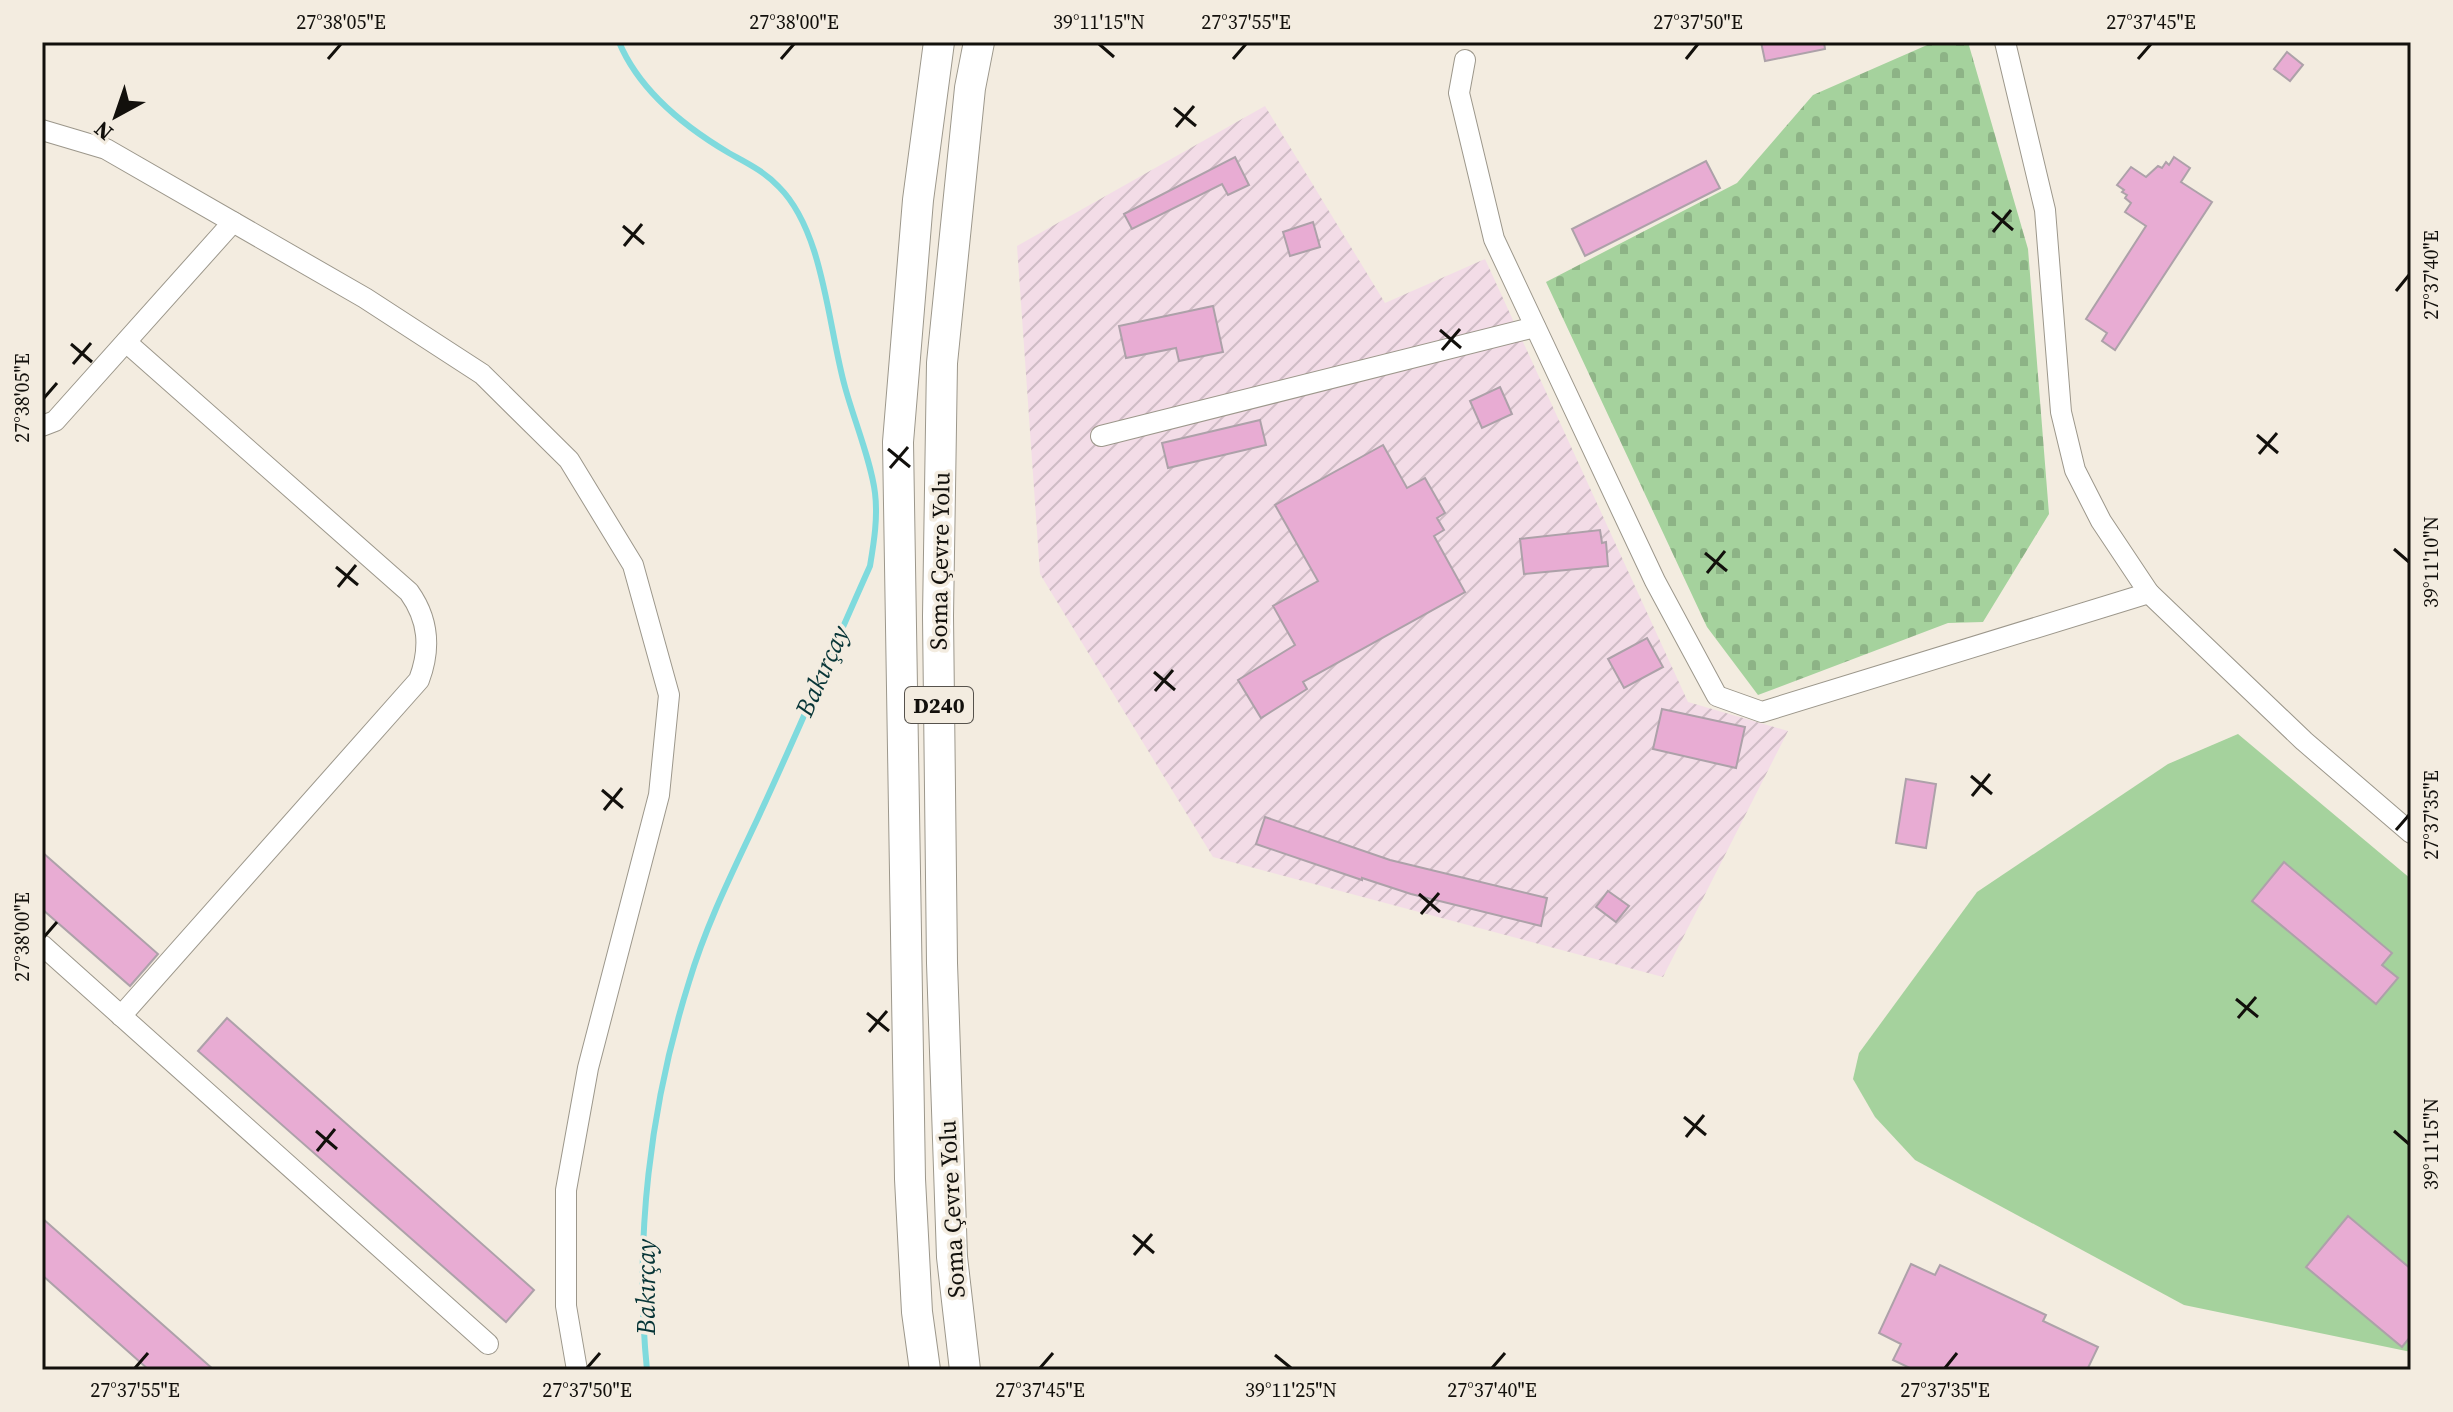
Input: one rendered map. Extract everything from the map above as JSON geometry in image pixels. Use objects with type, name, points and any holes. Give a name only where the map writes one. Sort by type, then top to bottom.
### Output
[{"type":"highway","name":"Soma Çevre Yolu","points":[[925,1370],[917,1312],[910,1179],[898,442],[918,200],[939,42]]},
{"type":"highway","name":"Soma Çevre Yolu","points":[[965,1370],[951,1242],[942,963],[938,616],[942,363],[970,88],[979,42]]},
{"type":"street","points":[[2005,42],[2045,210],[2061,412],[2075,470],[2101,521],[2149,593],[2304,741],[2411,833]]},
{"type":"street","points":[[1465,60],[1459,93],[1494,239],[1655,581],[1717,696],[1762,712],[2149,593]]},
{"type":"street","points":[[42,130],[106,149],[365,298],[482,374],[569,460],[633,565],[669,695],[659,795],[588,1068],[566,1190],[566,1306],[577,1370]]},
{"type":"street","points":[[42,426],[55,421],[233,222]]},
{"type":"street","points":[[1101,436],[1535,327]]},
{"type":"street","points":[[121,1016],[419,680],[427,642],[423,615],[409,592],[126,342]]},
{"type":"street","points":[[42,945],[488,1344]]},
{"type":"shaded area","points":[[1265,106],[1385,303],[1485,259],[1688,702],[1788,731],[1663,977],[1213,857],[1040,574],[1017,246]]},
{"type":"green space","points":[[1934,42],[1968,42],[2028,249],[2049,514],[1983,622],[1948,623],[1758,695],[1707,627],[1546,282],[1737,183],[1813,95]]},
{"type":"green space","points":[[2238,734],[2411,879],[2411,1352],[2184,1305],[1915,1160],[1875,1117],[1853,1079],[1859,1053],[1977,892],[2168,764]]},
{"type":"building","points":[[1761,42],[1824,42],[1825,49],[1765,61]]},
{"type":"building","points":[[2287,52],[2303,65],[2290,81],[2274,69]]},
{"type":"building","points":[[1235,157],[1249,185],[1228,195],[1222,184],[1132,229],[1124,214]]},
{"type":"building","points":[[2174,157],[2190,168],[2181,182],[2212,202],[2115,350],[2102,341],[2107,333],[2086,319],[2146,226],[2125,212],[2131,203],[2125,198],[2124,190],[2117,185],[2131,167],[2146,177],[2158,166],[2162,168],[2166,162],[2169,165]]},
{"type":"building","points":[[1706,161],[1720,188],[1585,256],[1572,229]]},
{"type":"building","points":[[1313,222],[1320,247],[1290,256],[1283,232]]},
{"type":"building","points":[[1213,306],[1223,352],[1179,361],[1176,348],[1126,358],[1119,326]]},
{"type":"building","points":[[1500,387],[1512,414],[1482,428],[1470,401]]},
{"type":"building","points":[[1260,420],[1266,445],[1168,468],[1162,443]]},
{"type":"building","points":[[1383,445],[1407,488],[1425,478],[1445,513],[1437,518],[1444,530],[1434,536],[1465,592],[1303,682],[1307,689],[1261,718],[1238,680],[1295,645],[1273,606],[1318,581],[1275,505]]},
{"type":"building","points":[[1600,530],[1602,543],[1606,542],[1608,566],[1524,574],[1520,539]]},
{"type":"building","points":[[1647,638],[1663,667],[1624,688],[1608,659]]},
{"type":"building","points":[[1662,709],[1745,727],[1736,768],[1653,749]]},
{"type":"building","points":[[1906,779],[1936,784],[1926,848],[1896,843]]},
{"type":"building","points":[[1265,817],[1390,860],[1547,898],[1541,926],[1362,880],[1256,844]]},
{"type":"building","points":[[42,852],[158,954],[130,986],[42,909]]},
{"type":"building","points":[[2284,862],[2392,953],[2382,965],[2398,978],[2376,1004],[2252,901]]},
{"type":"building","points":[[1608,891],[1629,906],[1616,922],[1596,907]]},
{"type":"building","points":[[227,1018],[534,1290],[506,1322],[198,1051]]},
{"type":"building","points":[[2348,1216],[2411,1269],[2411,1336],[2402,1347],[2306,1267]]},
{"type":"building","points":[[42,1218],[214,1370],[149,1370],[42,1275]]},
{"type":"building","points":[[1911,1264],[1935,1275],[1940,1265],[2046,1315],[2043,1321],[2098,1347],[2087,1370],[1914,1370],[1893,1360],[1901,1344],[1879,1333]]},
{"type":"waterway","name":"Bakırçay","points":[[619,42],[638,76],[665,106],[712,143],[767,176],[794,206],[815,254],[845,387],[873,481],[876,511],[870,566],[711,920],[675,1029],[648,1174],[643,1272],[647,1370]]}]
